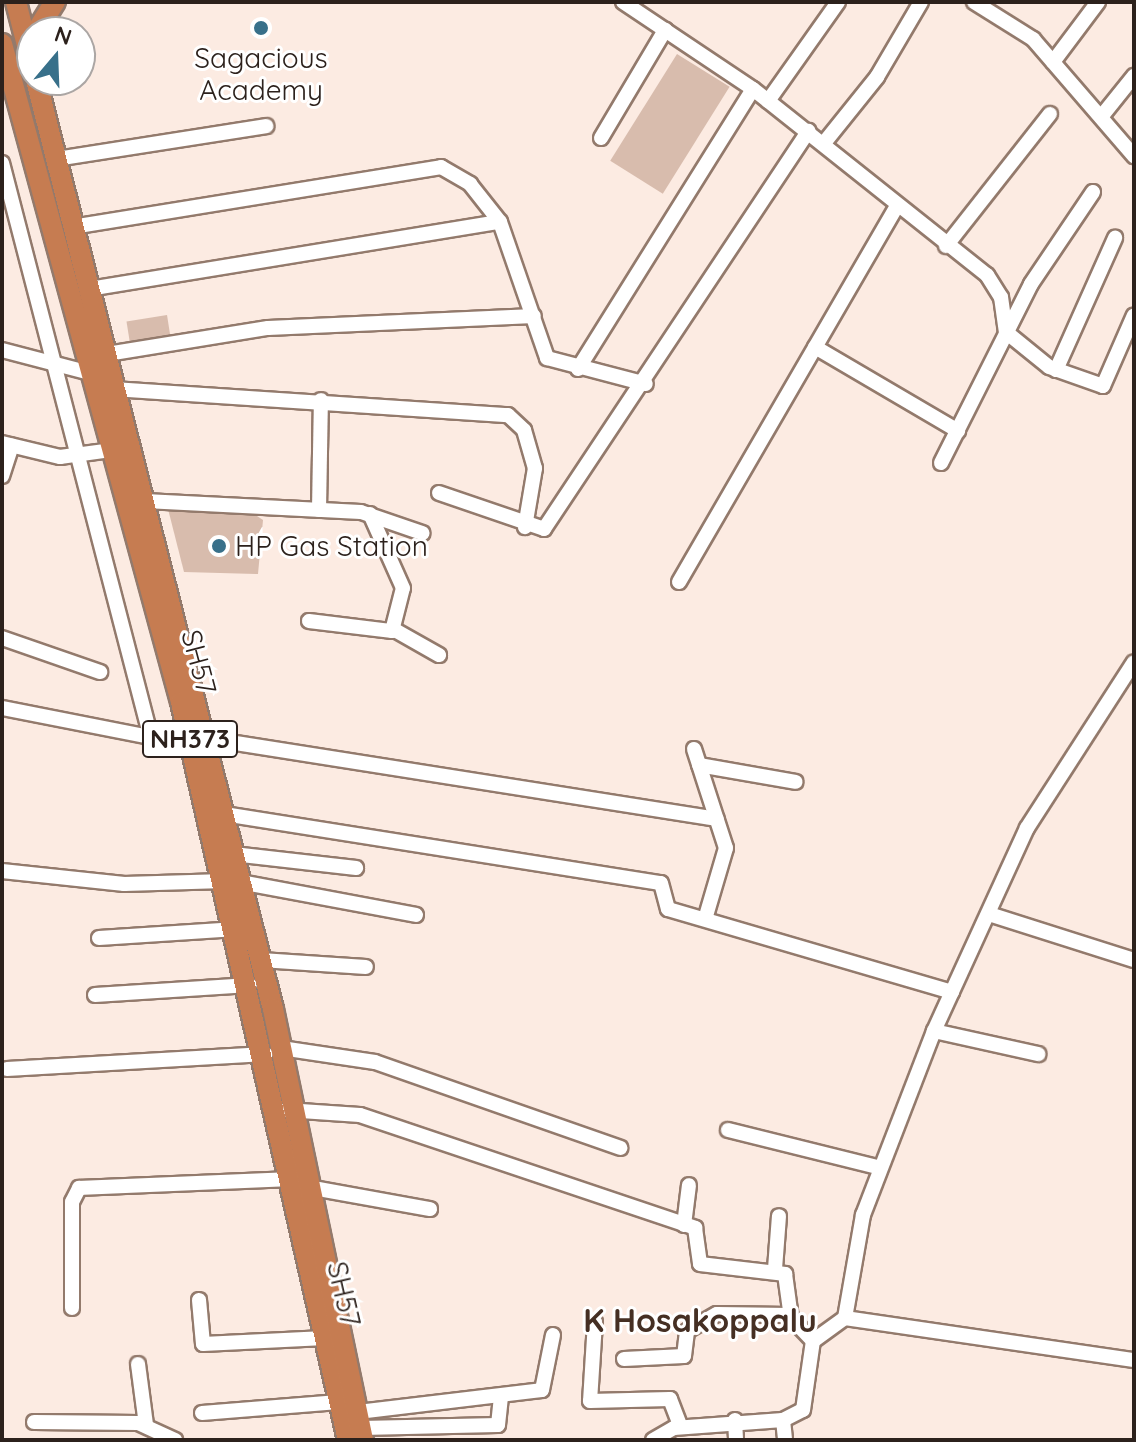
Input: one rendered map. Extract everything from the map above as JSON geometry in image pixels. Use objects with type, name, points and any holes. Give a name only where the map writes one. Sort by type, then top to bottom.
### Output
[{"type":"highway","name":"SH57","points":[[2,44],[67,235],[90,373],[111,450],[126,468],[233,882],[237,929],[250,985],[274,1051]]},
{"type":"highway","name":"NH373","points":[[40,96],[56,159],[67,235],[89,289],[107,354],[126,468],[145,501],[197,741],[224,814],[233,854],[233,882],[261,960],[286,1110],[313,1188],[354,1424]]},
{"type":"highway","name":"SH57","points":[[286,1110],[291,1179],[325,1338],[354,1424]]},
{"type":"street","points":[[623,2],[753,89],[824,143],[896,208],[994,283],[1006,332],[1056,370],[1103,386],[1134,315]]},
{"type":"street","points":[[768,101],[838,2]]},
{"type":"street","points":[[824,143],[877,77],[921,2]]},
{"type":"street","points":[[974,2],[1033,39],[1134,156]]},
{"type":"street","points":[[1053,62],[1098,2]]},
{"type":"street","points":[[601,138],[665,30]]},
{"type":"street","points":[[1101,117],[1134,76]]},
{"type":"street","points":[[578,369],[753,89]]},
{"type":"street","points":[[946,246],[1050,114]]},
{"type":"street","points":[[56,159],[266,126]]},
{"type":"street","points":[[439,493],[525,527],[544,529],[646,384],[808,131]]},
{"type":"street","points":[[2,163],[49,363],[151,738]]},
{"type":"street","points":[[67,235],[441,167],[470,184],[500,222],[547,358],[578,369],[646,384]]},
{"type":"street","points":[[941,463],[1006,332],[1093,192]]},
{"type":"street","points":[[679,582],[896,208]]},
{"type":"street","points":[[89,289],[500,222]]},
{"type":"street","points":[[1056,370],[1115,238]]},
{"type":"street","points":[[107,354],[268,328],[534,316]]},
{"type":"street","points":[[815,347],[958,431]]},
{"type":"street","points":[[2,350],[90,373]]},
{"type":"street","points":[[113,389],[321,400],[516,420],[537,486],[525,527]]},
{"type":"street","points":[[319,510],[321,400]]},
{"type":"street","points":[[2,476],[7,444],[76,455],[111,450]]},
{"type":"street","points":[[145,501],[370,513],[422,533]]},
{"type":"street","points":[[370,513],[403,588],[393,629]]},
{"type":"street","points":[[309,621],[393,629],[439,655]]},
{"type":"street","points":[[2,638],[100,672]]},
{"type":"street","points":[[813,1341],[845,1318],[878,1167],[934,1031],[1027,828],[1134,662]]},
{"type":"street","points":[[2,708],[151,738],[197,741],[717,819]]},
{"type":"street","points":[[694,749],[726,848],[706,916]]},
{"type":"street","points":[[699,765],[796,782]]},
{"type":"street","points":[[224,814],[661,883],[665,908],[706,916],[952,992]]},
{"type":"street","points":[[233,854],[356,868]]},
{"type":"street","points":[[2,871],[124,884],[233,882],[416,915]]},
{"type":"street","points":[[989,914],[1134,960]]},
{"type":"street","points":[[99,938],[237,929]]},
{"type":"street","points":[[261,960],[366,967]]},
{"type":"street","points":[[95,995],[250,985]]},
{"type":"street","points":[[934,1031],[1038,1054]]},
{"type":"street","points":[[7,1069],[274,1051],[375,1062],[620,1148]]},
{"type":"street","points":[[286,1110],[360,1115],[684,1225],[699,1233],[700,1264],[775,1269],[789,1278],[789,1315],[813,1341],[807,1401],[799,1415],[783,1420],[735,1420],[681,1427],[653,1440]]},
{"type":"street","points":[[728,1130],[878,1167]]},
{"type":"street","points":[[72,1308],[72,1202],[79,1188],[291,1179]]},
{"type":"street","points":[[684,1225],[689,1185]]},
{"type":"street","points":[[313,1188],[430,1209]]},
{"type":"street","points":[[775,1269],[779,1216]]},
{"type":"street","points":[[199,1300],[203,1344],[325,1338]]},
{"type":"street","points":[[624,1359],[684,1356],[687,1331],[717,1314],[789,1315]]},
{"type":"street","points":[[845,1318],[1134,1360]]},
{"type":"street","points":[[595,1322],[590,1401],[670,1399],[681,1427]]},
{"type":"street","points":[[354,1424],[546,1387],[553,1335]]},
{"type":"street","points":[[138,1364],[146,1425]]},
{"type":"street","points":[[202,1413],[494,1432],[503,1420],[501,1396]]},
{"type":"street","points":[[735,1420],[736,1440]]},
{"type":"street","points":[[783,1420],[785,1440]]},
{"type":"street","points":[[34,1422],[146,1425],[175,1440]]},
{"type":"building","points":[[677,54],[730,87],[663,194],[610,161]]},
{"type":"building","points":[[167,315],[171,339],[130,345],[127,321]]},
{"type":"building","name":"HP Gas Station","points":[[168,509],[248,510],[263,520],[258,574],[184,572]]},
{"type":"place","name":"Sagacious Academy","points":[[261,28]]},
{"type":"place","name":"HP Gas Station","points":[[219,546]]},
{"type":"district","name":"K Hosakoppalu","points":[[700,1320]]}]
